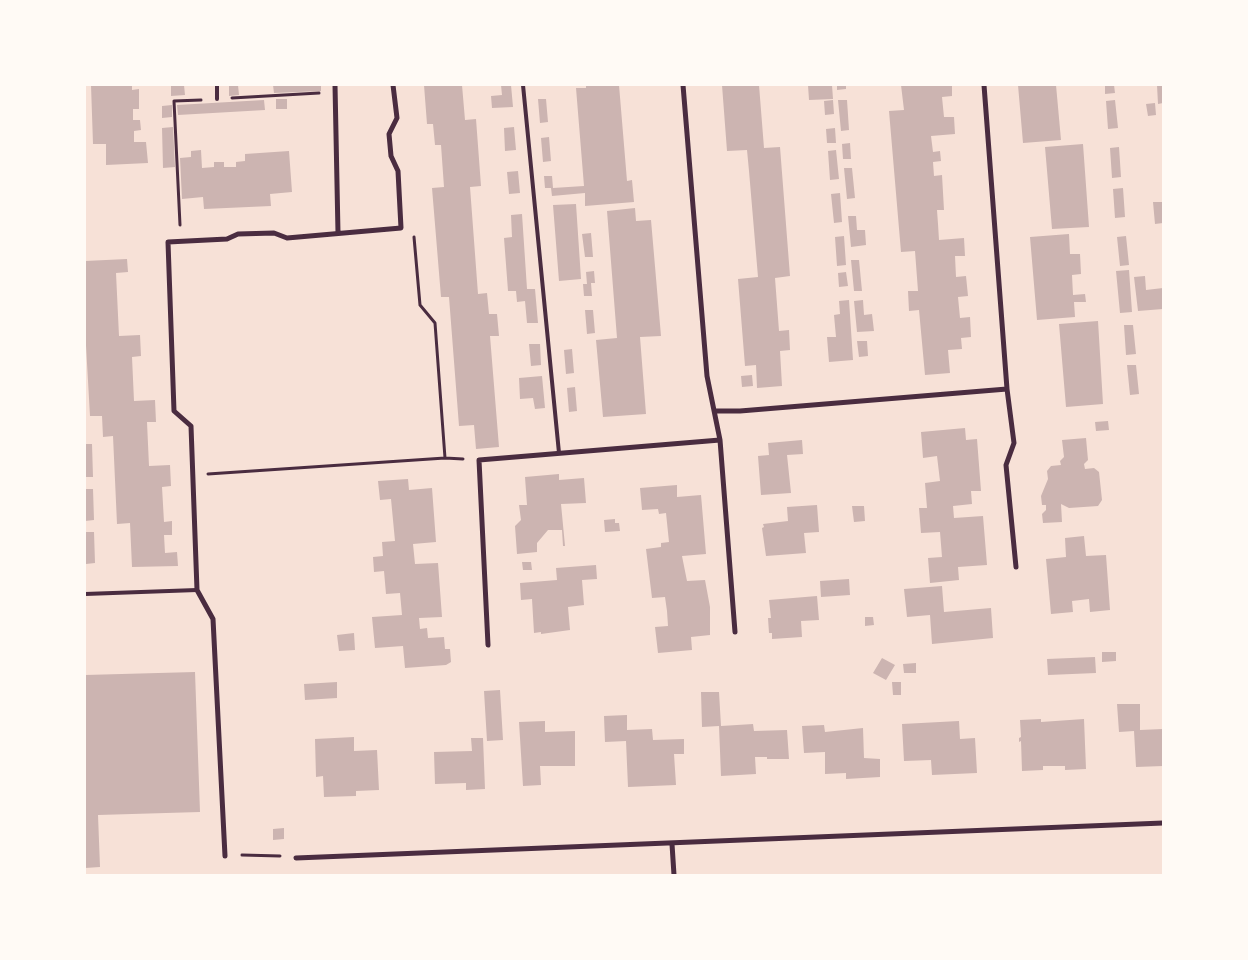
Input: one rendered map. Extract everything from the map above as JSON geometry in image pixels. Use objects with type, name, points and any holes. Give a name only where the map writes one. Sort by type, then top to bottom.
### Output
[{"type":"street","points":[[335,85],[338,233]]},
{"type":"street","points":[[225,856],[213,619],[197,590],[191,426],[174,411],[168,242],[227,239],[238,234],[274,233],[287,238],[401,228],[398,171],[391,156],[389,134],[397,118],[393,85]]},
{"type":"street","points":[[683,85],[707,376],[720,440],[736,632]]},
{"type":"street","points":[[984,85],[1006,389],[1014,444],[1006,465],[1016,567]]},
{"type":"street","points":[[715,411],[740,411],[1006,389]]},
{"type":"street","points":[[488,645],[479,460],[720,440]]},
{"type":"street","points":[[296,858],[1163,823]]},
{"type":"street","points":[[672,844],[674,875]]},
{"type":"lane","points":[[217,85],[217,99]]},
{"type":"lane","points":[[523,85],[559,453]]},
{"type":"lane","points":[[85,594],[197,590]]},
{"type":"path","points":[[180,240],[174,101],[335,92]]},
{"type":"path","points":[[401,228],[413,228],[420,306],[435,324],[446,458]]},
{"type":"path","points":[[193,478],[198,475],[446,458],[479,460]]},
{"type":"path","points":[[225,856],[266,855],[296,858]]},
{"type":"building","points":[[91,85],[132,85],[132,90],[139,89],[139,109],[133,109],[133,120],[140,120],[141,130],[134,131],[134,142],[146,142],[148,163],[106,165],[106,144],[93,144]]},
{"type":"building","points":[[171,85],[184,85],[185,95],[171,96]]},
{"type":"building","points":[[229,85],[238,85],[239,95],[229,96]]},
{"type":"building","points":[[273,85],[321,85],[321,91],[274,93]]},
{"type":"building","points":[[424,85],[462,85],[465,120],[476,119],[481,186],[470,187],[478,294],[487,293],[489,314],[497,314],[499,336],[490,336],[499,447],[476,449],[474,425],[459,426],[449,297],[441,297],[432,188],[444,187],[441,145],[435,145],[433,124],[427,124]]},
{"type":"building","points":[[501,85],[511,85],[513,107],[492,108],[491,96],[502,95]]},
{"type":"building","points":[[586,85],[619,85],[627,181],[632,180],[634,202],[585,206],[585,193],[552,196],[551,188],[545,188],[544,176],[552,176],[553,188],[584,186],[576,88],[586,88]]},
{"type":"building","points":[[722,85],[759,85],[764,148],[780,147],[790,276],[775,278],[779,331],[789,330],[790,350],[780,351],[782,386],[757,388],[756,365],[745,366],[738,279],[758,277],[747,150],[727,151]]},
{"type":"building","points":[[808,85],[832,85],[833,99],[809,100]]},
{"type":"building","points":[[837,85],[846,85],[846,89],[837,90]]},
{"type":"building","points":[[901,85],[952,85],[952,96],[942,97],[944,117],[954,117],[955,134],[931,136],[933,152],[940,151],[941,161],[933,162],[934,176],[942,175],[944,210],[937,210],[939,240],[964,238],[965,256],[955,256],[956,277],[966,276],[968,296],[958,297],[960,318],[970,317],[971,337],[961,338],[962,349],[948,350],[950,373],[925,375],[919,310],[909,311],[908,291],[918,291],[915,251],[901,252],[889,111],[904,110]]},
{"type":"building","points":[[1018,85],[1056,85],[1061,140],[1023,143]]},
{"type":"building","points":[[1105,85],[1114,85],[1115,93],[1105,94]]},
{"type":"building","points":[[1157,85],[1163,85],[1163,103],[1158,104]]},
{"type":"building","points":[[276,99],[287,99],[287,109],[276,109]]},
{"type":"building","points":[[538,99],[546,99],[548,122],[540,123]]},
{"type":"building","points":[[264,100],[265,110],[178,115],[177,105]]},
{"type":"building","points":[[833,100],[834,114],[825,115],[824,101]]},
{"type":"building","points":[[838,100],[847,100],[849,130],[841,131]]},
{"type":"building","points":[[1115,100],[1118,128],[1108,129],[1106,101]]},
{"type":"building","points":[[1155,103],[1156,115],[1148,116],[1146,104]]},
{"type":"building","points":[[172,105],[172,117],[162,118],[162,106]]},
{"type":"building","points":[[173,127],[175,167],[163,168],[162,128]]},
{"type":"building","points":[[514,127],[516,150],[505,151],[504,128]]},
{"type":"building","points":[[835,128],[836,143],[827,143],[826,129]]},
{"type":"building","points":[[549,137],[551,161],[543,162],[541,138]]},
{"type":"building","points":[[850,143],[851,159],[843,159],[842,144]]},
{"type":"building","points":[[1083,144],[1089,227],[1052,229],[1045,147]]},
{"type":"building","points":[[1119,147],[1121,177],[1112,178],[1110,148]]},
{"type":"building","points":[[201,150],[202,168],[214,167],[214,162],[224,162],[224,167],[236,167],[236,162],[245,161],[245,154],[289,151],[292,192],[270,194],[271,206],[204,209],[203,197],[182,199],[180,158],[191,157],[191,151]]},
{"type":"building","points":[[836,150],[839,179],[830,180],[828,151]]},
{"type":"building","points":[[844,168],[852,168],[855,198],[847,199]]},
{"type":"building","points":[[518,171],[520,193],[509,194],[507,172]]},
{"type":"building","points":[[1123,188],[1125,217],[1115,218],[1113,189]]},
{"type":"building","points":[[840,193],[842,222],[834,223],[831,194]]},
{"type":"building","points":[[1153,202],[1163,202],[1163,223],[1155,224]]},
{"type":"building","points":[[576,204],[581,279],[559,281],[553,205]]},
{"type":"building","points":[[635,208],[636,221],[651,220],[661,336],[640,337],[646,414],[603,417],[596,340],[617,338],[607,211]]},
{"type":"building","points":[[522,214],[527,289],[535,289],[538,323],[527,323],[525,301],[517,302],[516,291],[508,291],[504,238],[512,237],[511,215]]},
{"type":"building","points":[[848,216],[856,216],[857,230],[865,230],[866,245],[851,247]]},
{"type":"building","points":[[591,233],[593,257],[585,257],[582,234]]},
{"type":"building","points":[[1069,234],[1070,254],[1080,254],[1081,274],[1072,275],[1073,295],[1085,294],[1086,302],[1074,302],[1075,317],[1037,320],[1030,237]]},
{"type":"building","points":[[844,236],[846,265],[837,266],[835,237]]},
{"type":"building","points":[[1126,236],[1129,265],[1120,266],[1117,237]]},
{"type":"building","points":[[127,259],[128,272],[116,273],[119,336],[140,335],[141,356],[132,357],[134,401],[155,400],[156,422],[147,422],[149,466],[170,465],[171,486],[162,487],[164,522],[172,521],[172,535],[164,535],[165,553],[177,552],[178,566],[132,567],[130,523],[117,524],[113,436],[103,437],[102,416],[90,416],[85,328],[85,261]]},
{"type":"building","points":[[851,260],[859,260],[862,291],[854,291]]},
{"type":"building","points":[[1129,270],[1132,312],[1120,313],[1116,271]]},
{"type":"building","points":[[594,271],[595,283],[591,283],[592,296],[584,296],[583,284],[587,284],[586,272]]},
{"type":"building","points":[[846,272],[848,286],[839,287],[838,273]]},
{"type":"building","points":[[1145,276],[1146,290],[1163,288],[1163,309],[1138,311],[1134,277]]},
{"type":"building","points":[[849,300],[853,360],[829,362],[827,337],[836,337],[834,315],[840,314],[839,301]]},
{"type":"building","points":[[863,300],[864,315],[872,314],[874,331],[857,332],[854,301]]},
{"type":"building","points":[[585,310],[593,310],[595,333],[587,334]]},
{"type":"building","points":[[1098,321],[1103,404],[1066,407],[1059,324]]},
{"type":"building","points":[[1124,325],[1133,325],[1136,354],[1126,355]]},
{"type":"building","points":[[857,341],[867,341],[868,356],[859,357]]},
{"type":"building","points":[[529,344],[540,344],[541,365],[531,366]]},
{"type":"building","points":[[572,349],[574,373],[566,374],[564,350]]},
{"type":"building","points":[[1127,365],[1136,365],[1139,394],[1130,395]]},
{"type":"building","points":[[752,375],[753,386],[742,387],[741,376]]},
{"type":"building","points":[[542,376],[545,408],[535,409],[533,398],[520,399],[519,378]]},
{"type":"building","points":[[575,387],[577,411],[569,412],[567,388]]},
{"type":"building","points":[[1108,421],[1109,430],[1096,431],[1095,422]]},
{"type":"building","points":[[965,428],[966,440],[977,439],[981,491],[971,491],[972,504],[953,506],[954,518],[983,516],[987,565],[958,567],[959,580],[930,583],[928,558],[942,557],[940,532],[921,533],[919,508],[927,508],[925,483],[940,481],[937,456],[923,458],[921,432]]},
{"type":"building","points":[[1086,438],[1088,460],[1084,464],[1085,469],[1094,468],[1099,472],[1102,500],[1098,506],[1069,508],[1061,504],[1062,522],[1043,523],[1042,514],[1046,510],[1046,505],[1042,505],[1041,496],[1048,479],[1047,471],[1051,466],[1061,465],[1060,461],[1064,457],[1062,440]]},
{"type":"building","points":[[802,440],[803,454],[787,455],[791,493],[761,495],[758,456],[769,455],[768,443]]},
{"type":"building","points":[[85,444],[92,444],[93,477],[85,477]]},
{"type":"building","points":[[559,474],[559,480],[584,478],[586,503],[561,504],[565,546],[563,546],[562,530],[548,530],[537,543],[537,552],[517,554],[515,526],[521,520],[519,505],[527,505],[525,477]]},
{"type":"building","points":[[408,479],[409,490],[432,488],[436,542],[413,544],[415,564],[438,563],[442,617],[419,618],[420,629],[427,628],[428,638],[444,637],[445,649],[450,649],[451,662],[446,665],[405,668],[403,646],[375,648],[372,617],[402,615],[400,593],[386,594],[384,571],[374,572],[373,557],[383,556],[382,542],[395,541],[391,499],[380,500],[378,481]]},
{"type":"building","points":[[677,485],[677,497],[701,495],[706,554],[682,556],[687,581],[705,580],[710,607],[710,635],[691,637],[692,650],[658,653],[655,627],[668,626],[667,611],[665,597],[652,598],[646,549],[661,547],[661,543],[669,542],[666,513],[659,514],[658,509],[642,510],[640,488]]},
{"type":"building","points":[[85,489],[93,489],[94,520],[85,521]]},
{"type":"building","points":[[817,505],[819,532],[804,533],[806,553],[766,556],[763,524],[788,521],[787,507]]},
{"type":"building","points":[[852,506],[864,506],[865,521],[854,522]]},
{"type":"building","points":[[615,519],[615,523],[619,523],[620,531],[605,532],[604,520]]},
{"type":"building","points":[[85,532],[94,532],[95,563],[86,564]]},
{"type":"building","points":[[1084,536],[1086,556],[1106,555],[1110,610],[1090,612],[1089,599],[1072,601],[1073,612],[1051,614],[1046,559],[1066,557],[1065,538]]},
{"type":"building","points":[[522,562],[531,562],[532,570],[523,570]]},
{"type":"building","points":[[596,565],[597,579],[582,580],[584,605],[568,607],[570,630],[541,634],[541,632],[534,633],[532,599],[521,600],[520,583],[557,580],[556,568]]},
{"type":"building","points":[[849,579],[850,595],[821,597],[820,581]]},
{"type":"building","points":[[942,586],[944,612],[991,608],[993,638],[932,644],[930,615],[907,617],[904,589]]},
{"type":"building","points":[[817,596],[819,620],[801,621],[802,637],[772,639],[772,633],[769,633],[768,618],[771,618],[769,600]]},
{"type":"building","points":[[865,617],[873,617],[874,625],[865,626]]},
{"type":"building","points":[[354,633],[355,650],[339,651],[337,635]]},
{"type":"building","points":[[1102,652],[1116,652],[1116,661],[1102,662]]},
{"type":"building","points":[[1095,657],[1096,673],[1048,675],[1047,659]]},
{"type":"building","points":[[882,658],[895,665],[886,680],[873,673]]},
{"type":"building","points":[[916,663],[916,673],[904,673],[903,664]]},
{"type":"building","points":[[195,672],[200,812],[98,815],[100,867],[85,868],[85,675]]},
{"type":"building","points":[[337,682],[337,698],[305,700],[304,684]]},
{"type":"building","points":[[892,682],[901,682],[901,695],[893,695]]},
{"type":"building","points":[[500,690],[503,740],[487,741],[484,691]]},
{"type":"building","points":[[701,692],[719,692],[721,726],[753,724],[754,731],[787,730],[789,759],[755,757],[756,774],[721,776],[719,726],[702,727]]},
{"type":"building","points":[[1117,704],[1140,704],[1140,730],[1163,729],[1163,766],[1136,767],[1134,731],[1119,732]]},
{"type":"building","points":[[627,715],[627,730],[652,729],[653,740],[684,739],[684,754],[674,754],[676,785],[628,787],[626,741],[605,742],[604,716]]},
{"type":"building","points":[[1041,719],[1041,722],[1084,719],[1086,769],[1065,770],[1065,766],[1043,766],[1043,770],[1022,771],[1021,741],[1019,742],[1021,737],[1020,720]]},
{"type":"building","points":[[545,721],[545,732],[575,731],[575,766],[540,766],[541,785],[523,786],[519,722]]},
{"type":"building","points":[[959,721],[960,739],[975,738],[977,773],[932,775],[931,760],[904,761],[902,724]]},
{"type":"building","points":[[824,725],[825,732],[863,728],[864,758],[880,759],[880,777],[846,779],[846,773],[825,774],[825,752],[804,753],[802,726]]},
{"type":"building","points":[[354,737],[354,751],[377,750],[379,790],[356,791],[356,796],[324,797],[323,776],[316,777],[315,739]]},
{"type":"building","points":[[471,738],[483,738],[485,789],[466,790],[466,783],[435,784],[434,752],[472,751]]},
{"type":"building","points":[[284,828],[284,839],[273,840],[273,829]]}]
